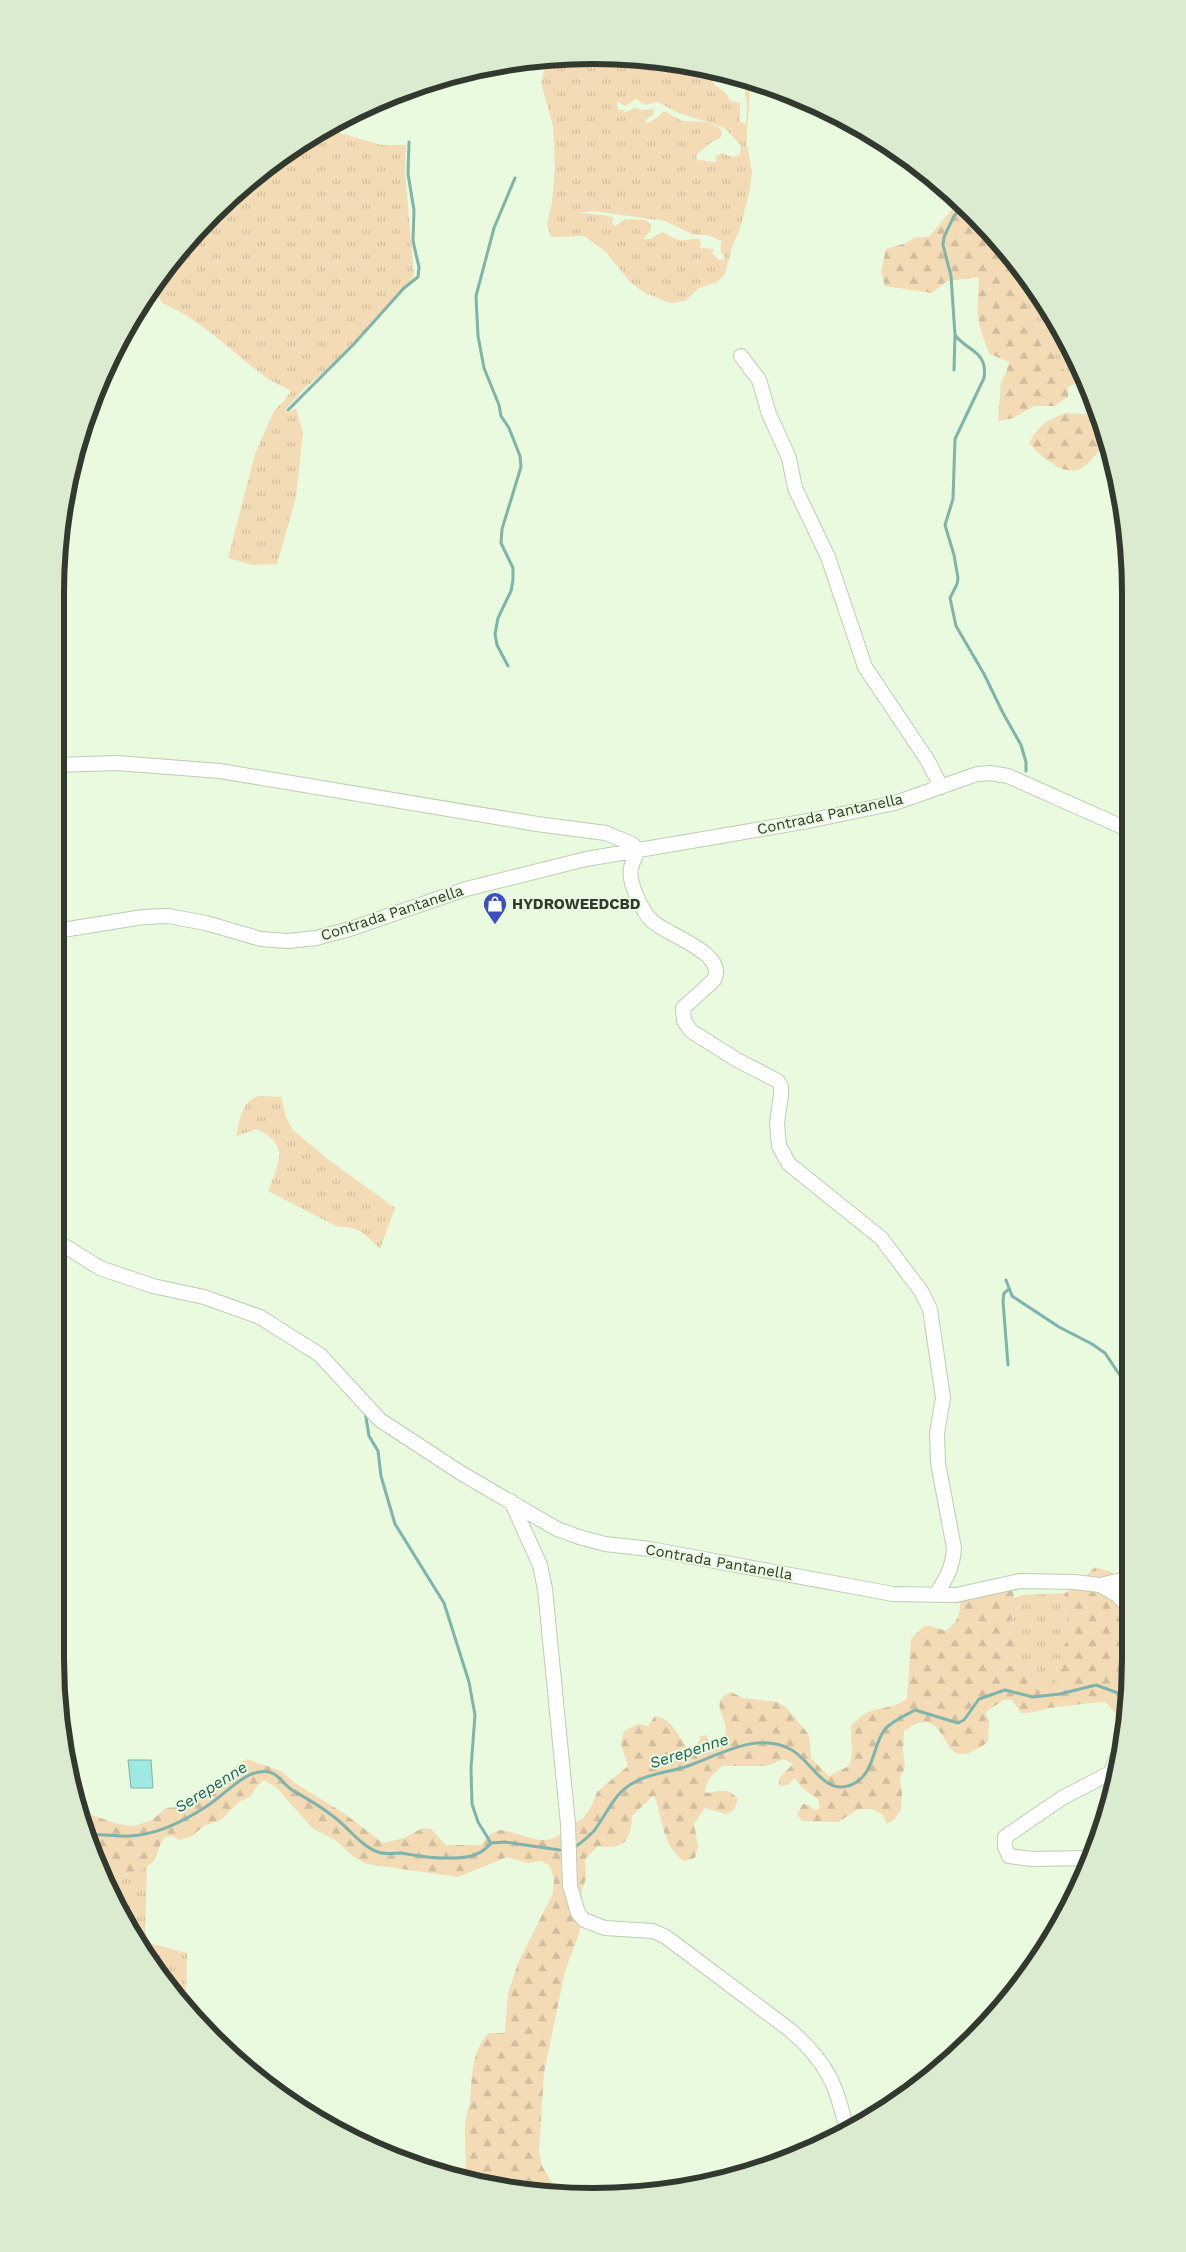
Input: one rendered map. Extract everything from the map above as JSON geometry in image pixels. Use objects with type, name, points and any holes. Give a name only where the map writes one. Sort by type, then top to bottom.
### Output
[{"type":"street","points":[[740,356],[759,380],[769,414],[790,458],[795,488],[828,557],[865,667],[928,761],[941,787]]},
{"type":"street","points":[[64,766],[117,763],[220,771],[527,823],[606,833],[632,844],[638,850],[630,869],[634,890],[642,907],[653,922],[705,954],[717,968],[714,980],[683,1008],[684,1021],[691,1031],[737,1060],[778,1081],[781,1087],[777,1122],[779,1146],[789,1164],[881,1238],[921,1291],[930,1309],[943,1398],[937,1433],[938,1463],[954,1548],[953,1561],[947,1578],[935,1595]]},
{"type":"street","name":"Contrada Pantanella","points":[[64,930],[143,916],[168,916],[206,923],[260,939],[288,941],[316,938],[350,930],[466,889],[586,859],[895,803],[977,774],[990,773],[1008,776],[1122,827]]},
{"type":"street","name":"Contrada Pantanella","points":[[64,1246],[100,1268],[153,1286],[204,1298],[260,1317],[320,1355],[380,1420],[461,1473],[557,1529],[605,1544],[650,1549],[893,1594],[956,1595],[1020,1581],[1076,1582],[1100,1585],[1122,1600]]},
{"type":"street","points":[[511,1501],[540,1565],[544,1589],[568,1824],[570,1886],[578,1913],[584,1920],[605,1928],[653,1931],[666,1937],[790,2030],[808,2046],[826,2069],[834,2084],[845,2124]]},
{"type":"street","points":[[1100,1585],[1122,1580]]},
{"type":"street","points":[[1083,1858],[1032,1859],[1009,1856],[1005,1847],[1005,1837],[1062,1798],[1109,1773]]},
{"type":"green space","points":[[558,65],[628,65],[696,74],[710,77],[715,85],[726,93],[730,101],[740,103],[740,122],[746,124],[745,86],[750,88],[747,130],[747,144],[752,171],[750,189],[740,229],[733,244],[725,274],[717,282],[699,288],[685,301],[670,303],[643,292],[629,281],[606,252],[584,236],[551,237],[547,225],[552,203],[555,168],[553,126],[541,83],[545,66]],"holes":[[[636,99],[645,105],[658,102],[676,112],[725,128],[741,146],[740,155],[732,157],[721,153],[716,156],[716,162],[697,160],[696,155],[713,141],[720,138],[722,134],[720,128],[706,122],[682,121],[664,111],[653,121],[645,123],[646,119],[653,115],[654,109],[642,110],[635,108],[623,113],[625,110],[618,110],[617,101],[625,106]],[[593,211],[665,221],[694,235],[708,235],[722,241],[720,249],[725,259],[719,260],[712,253],[714,249],[700,248],[701,243],[699,239],[674,239],[663,233],[651,239],[643,239],[651,230],[651,224],[646,220],[626,219],[615,226],[612,223],[614,218],[604,215],[577,213]]]},
{"type":"green space","points":[[334,132],[381,145],[406,145],[405,172],[414,275],[411,281],[335,362],[302,391],[285,410],[287,413],[296,408],[303,433],[296,497],[277,564],[253,565],[228,558],[255,454],[274,411],[291,391],[264,376],[215,336],[189,318],[162,303],[158,295],[173,271],[195,244],[244,195],[299,153],[328,135]]},
{"type":"green space","points":[[954,207],[991,244],[1023,285],[1025,303],[1047,346],[1067,375],[1068,397],[1054,406],[1034,406],[1013,418],[998,421],[1001,382],[1009,362],[990,354],[982,333],[978,316],[979,277],[947,281],[932,293],[885,286],[881,272],[886,249],[906,243],[916,237],[929,237]]},
{"type":"green space","points":[[1023,285],[1051,328],[1078,381],[1067,388],[1067,375],[1047,346],[1025,303]]},
{"type":"green space","points":[[1065,413],[1091,415],[1102,449],[1086,465],[1071,471],[1063,469],[1047,460],[1029,443],[1036,432],[1053,418]]},
{"type":"green space","points":[[260,1096],[281,1097],[286,1117],[293,1130],[329,1160],[395,1208],[380,1249],[362,1232],[352,1228],[336,1226],[268,1191],[276,1171],[279,1156],[275,1142],[268,1135],[257,1129],[236,1136],[243,1111],[249,1101]]},
{"type":"green space","points":[[1095,1567],[1112,1572],[1118,1577],[1110,1586],[1122,1596],[1122,1659],[1118,1724],[1115,1713],[1106,1702],[1021,1713],[1012,1700],[1004,1700],[985,1712],[989,1721],[988,1742],[973,1751],[962,1754],[955,1752],[950,1747],[934,1726],[926,1722],[917,1723],[904,1731],[903,1752],[905,1767],[900,1779],[902,1791],[901,1810],[894,1820],[887,1824],[882,1814],[871,1809],[859,1809],[838,1822],[802,1821],[797,1814],[803,1804],[809,1805],[814,1810],[820,1808],[818,1799],[802,1788],[795,1778],[788,1785],[779,1786],[779,1778],[793,1764],[784,1759],[766,1766],[722,1766],[708,1781],[705,1793],[727,1791],[738,1799],[734,1810],[726,1814],[705,1808],[694,1824],[698,1846],[695,1858],[684,1861],[671,1847],[654,1795],[632,1816],[630,1832],[624,1842],[614,1847],[598,1846],[585,1859],[586,1878],[581,1893],[584,1911],[579,1934],[565,1971],[544,2073],[539,2151],[542,2166],[554,2187],[524,2184],[465,2172],[465,2131],[476,2056],[483,2040],[489,2033],[505,2033],[508,1994],[518,1963],[553,1893],[554,1879],[550,1866],[541,1861],[528,1863],[507,1857],[458,1877],[367,1864],[354,1857],[335,1840],[312,1828],[276,1787],[264,1780],[257,1786],[251,1796],[239,1802],[221,1820],[204,1826],[192,1836],[180,1840],[172,1836],[165,1837],[154,1860],[145,1868],[115,1876],[109,1867],[108,1854],[102,1849],[100,1851],[88,1816],[92,1815],[118,1824],[134,1826],[152,1820],[166,1808],[178,1807],[228,1777],[234,1767],[247,1759],[281,1771],[295,1783],[345,1814],[383,1843],[404,1838],[423,1828],[431,1829],[446,1845],[481,1845],[489,1835],[500,1830],[538,1840],[546,1840],[554,1838],[563,1832],[571,1823],[582,1820],[592,1805],[597,1792],[628,1766],[621,1744],[624,1731],[638,1724],[648,1726],[655,1716],[668,1722],[693,1753],[701,1736],[706,1735],[711,1745],[720,1745],[725,1736],[726,1728],[720,1702],[723,1697],[731,1692],[743,1698],[777,1702],[786,1707],[809,1735],[811,1758],[829,1776],[849,1766],[852,1755],[851,1726],[858,1719],[872,1711],[892,1706],[907,1699],[911,1639],[924,1626],[931,1626],[946,1631],[957,1618],[960,1611],[960,1602],[967,1597],[1012,1585],[1014,1598],[1010,1621],[1016,1629],[1018,1639],[1007,1657],[1006,1666],[1019,1665],[1027,1672],[1036,1689],[1050,1690],[1057,1684],[1055,1675],[1065,1644],[1068,1641],[1076,1642],[1064,1605],[1065,1593],[1076,1587],[1084,1588],[1088,1574]]},
{"type":"green space","points":[[1065,1593],[1064,1605],[1076,1642],[1060,1661],[1056,1672],[1057,1684],[1051,1691],[1036,1689],[1027,1672],[1019,1665],[1006,1666],[1016,1629],[1010,1621],[1014,1598],[1021,1595]]},
{"type":"green space","points":[[102,1849],[108,1854],[109,1867],[115,1876],[127,1875],[147,1865],[145,1940],[118,1893],[100,1851]]},
{"type":"green space","points":[[146,1942],[187,1953],[186,1997]]},
{"type":"water","points":[[128,1760],[151,1760],[153,1788],[131,1788]]},
{"type":"waterway","points":[[288,410],[353,345],[404,288],[418,277],[419,267],[413,241],[414,210],[408,174],[409,142]]},
{"type":"waterway","points":[[508,666],[497,645],[495,634],[498,618],[511,591],[513,580],[513,568],[501,543],[502,529],[521,467],[520,456],[509,428],[501,416],[499,405],[484,368],[478,336],[476,296],[494,228],[515,178]]},
{"type":"waterway","points":[[959,211],[954,216],[944,237],[943,245],[951,276],[955,335],[980,357],[983,362],[984,378],[955,439],[953,499],[945,525],[954,555],[958,578],[950,598],[956,626],[984,674],[1021,745],[1026,762],[1026,771]]},
{"type":"waterway","points":[[954,370],[955,335]]},
{"type":"waterway","points":[[1006,1280],[1012,1296],[1059,1327],[1105,1353],[1122,1378]]},
{"type":"waterway","points":[[1008,1290],[1004,1293],[1003,1301],[1008,1365]]},
{"type":"waterway","points":[[365,1411],[369,1436],[378,1451],[381,1476],[395,1524],[444,1603],[469,1682],[475,1715],[471,1768],[472,1804],[478,1822],[491,1843]]},
{"type":"waterway","name":"Serepenne","points":[[574,1848],[594,1831],[620,1793],[635,1782],[643,1778],[685,1767],[737,1747],[764,1743],[777,1744],[798,1754],[825,1781],[841,1787],[851,1785],[865,1774],[886,1728],[896,1720],[915,1710],[958,1723],[964,1720],[979,1699],[1005,1690],[1033,1697],[1060,1694],[1096,1685],[1121,1694]]},
{"type":"waterway","name":"Serepenne","points":[[94,1834],[140,1835],[178,1823],[212,1803],[245,1777],[263,1771],[275,1774],[289,1788],[335,1817],[367,1847],[381,1853],[401,1853],[437,1858],[463,1857],[475,1855],[491,1843],[505,1842],[560,1850]]},
{"type":"place","name":"HYDROWEEDCBD","points":[[495,925]]}]
